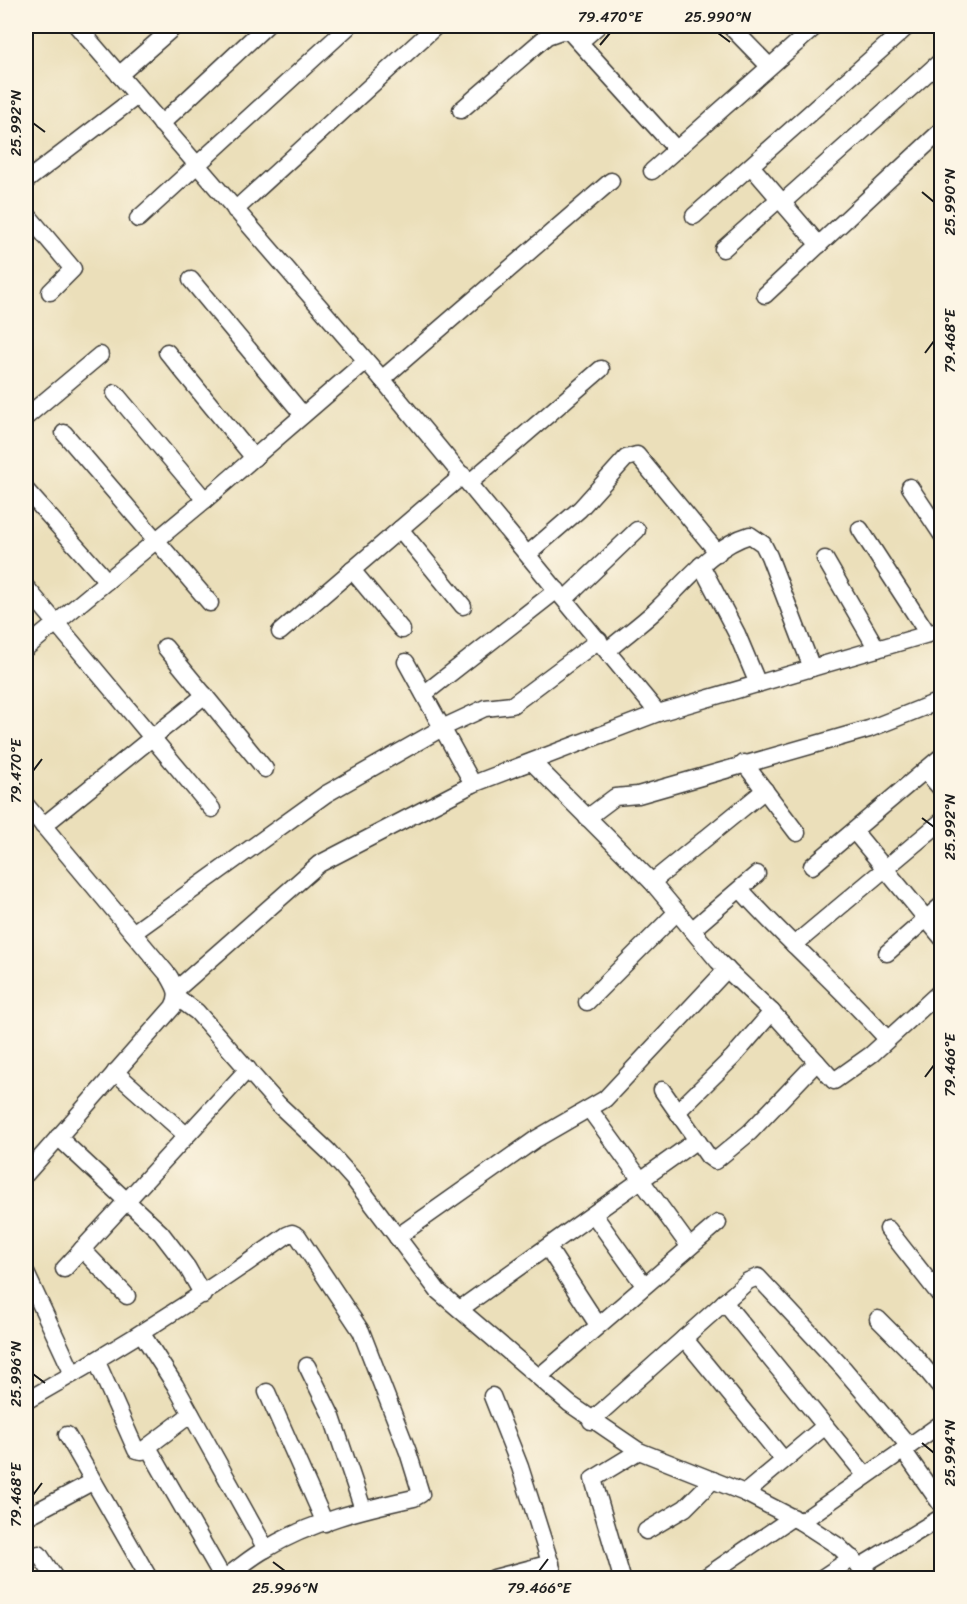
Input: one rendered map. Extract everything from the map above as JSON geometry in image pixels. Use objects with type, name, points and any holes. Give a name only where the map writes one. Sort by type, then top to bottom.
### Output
[{"type":"street","points":[[77,26],[366,360],[658,713]]},
{"type":"street","points":[[119,75],[175,26]]},
{"type":"street","points":[[160,124],[266,26]]},
{"type":"street","points":[[138,219],[349,26]]},
{"type":"street","points":[[235,210],[436,26]]},
{"type":"street","points":[[581,41],[598,26]]},
{"type":"street","points":[[730,26],[769,66]]},
{"type":"street","points":[[652,171],[815,26]]},
{"type":"street","points":[[694,216],[908,26]]},
{"type":"street","points":[[461,110],[547,36],[561,31],[570,32],[581,41],[676,149]]},
{"type":"street","points":[[723,249],[942,60]]},
{"type":"street","points":[[26,181],[137,96]]},
{"type":"street","points":[[765,295],[942,130]]},
{"type":"street","points":[[750,166],[819,245]]},
{"type":"street","points":[[382,379],[611,181]]},
{"type":"street","points":[[26,213],[73,269],[50,292]]},
{"type":"street","points":[[191,280],[303,415]]},
{"type":"street","points":[[167,352],[254,458]]},
{"type":"street","points":[[26,417],[100,355]]},
{"type":"street","points":[[26,648],[205,500],[366,360]]},
{"type":"street","points":[[279,632],[400,529],[466,479],[601,369]]},
{"type":"street","points":[[115,393],[205,500]]},
{"type":"street","points":[[64,433],[210,603]]},
{"type":"street","points":[[528,554],[580,509],[626,458],[632,456],[642,460],[718,553]]},
{"type":"street","points":[[910,487],[942,535]]},
{"type":"street","points":[[26,490],[107,581]]},
{"type":"street","points":[[400,529],[463,606]]},
{"type":"street","points":[[26,1174],[173,1007],[177,993],[319,864],[473,784],[658,713],[935,632],[860,529]]},
{"type":"street","points":[[424,694],[561,595],[637,530]]},
{"type":"street","points":[[133,933],[298,813],[442,728],[485,708],[512,705],[653,613],[701,565],[750,535],[763,544],[812,668]]},
{"type":"street","points":[[825,559],[877,649]]},
{"type":"street","points":[[701,565],[737,634],[758,684]]},
{"type":"street","points":[[352,570],[402,630]]},
{"type":"street","points":[[26,587],[212,808]]},
{"type":"street","points":[[165,647],[265,769]]},
{"type":"street","points":[[406,662],[473,784]]},
{"type":"street","points":[[43,826],[205,695]]},
{"type":"street","points":[[587,818],[615,797],[649,792],[869,729],[942,700]]},
{"type":"street","points":[[812,866],[942,756]]},
{"type":"street","points":[[532,762],[651,882],[727,969],[772,1012],[830,1078],[838,1080],[942,990]]},
{"type":"street","points":[[744,763],[797,833]]},
{"type":"street","points":[[925,770],[942,790]]},
{"type":"street","points":[[651,882],[765,790]]},
{"type":"street","points":[[26,805],[169,976],[177,993],[197,1012],[278,1104],[328,1151],[355,1181],[438,1291],[591,1421],[639,1451],[745,1493],[797,1519],[862,1568]]},
{"type":"street","points":[[794,945],[942,821]]},
{"type":"street","points":[[854,831],[942,938]]},
{"type":"street","points":[[693,929],[757,874]]},
{"type":"street","points":[[741,890],[842,990],[887,1039]]},
{"type":"street","points":[[887,953],[942,905]]},
{"type":"street","points":[[587,1002],[677,912]]},
{"type":"street","points":[[398,1237],[536,1139],[590,1110],[621,1084],[653,1045],[727,969]]},
{"type":"street","points":[[678,1112],[726,1065],[772,1012]]},
{"type":"street","points":[[662,1090],[711,1160],[720,1159],[816,1062]]},
{"type":"street","points":[[64,1269],[248,1069]]},
{"type":"street","points":[[115,1072],[186,1135]]},
{"type":"street","points":[[590,1110],[689,1246]]},
{"type":"street","points":[[58,1137],[126,1200],[177,1252],[203,1295]]},
{"type":"street","points":[[460,1309],[697,1140]]},
{"type":"street","points":[[594,1215],[644,1285]]},
{"type":"street","points":[[540,1376],[717,1223]]},
{"type":"street","points":[[888,1229],[942,1298]]},
{"type":"street","points":[[26,1401],[142,1334],[292,1233],[298,1236],[361,1331],[382,1381],[420,1494],[414,1498],[363,1509],[325,1523],[266,1549],[224,1578],[148,1447]]},
{"type":"street","points":[[548,1248],[598,1324]]},
{"type":"street","points":[[82,1249],[127,1296]]},
{"type":"street","points":[[26,1273],[73,1374]]},
{"type":"street","points":[[591,1421],[724,1302],[753,1277],[758,1277],[843,1368],[906,1448],[942,1506]]},
{"type":"street","points":[[724,1302],[866,1476]]},
{"type":"street","points":[[878,1319],[914,1355],[942,1389]]},
{"type":"street","points":[[142,1334],[191,1414],[266,1549]]},
{"type":"street","points":[[684,1338],[783,1459]]},
{"type":"street","points":[[97,1362],[133,1447],[139,1452],[191,1414]]},
{"type":"street","points":[[307,1366],[332,1417],[363,1509]]},
{"type":"street","points":[[267,1392],[325,1523]]},
{"type":"street","points":[[492,1396],[520,1467],[553,1571],[494,1578]]},
{"type":"street","points":[[705,1578],[866,1476],[942,1423]]},
{"type":"street","points":[[745,1493],[825,1426]]},
{"type":"street","points":[[67,1435],[149,1578]]},
{"type":"street","points":[[622,1578],[592,1479],[639,1451]]},
{"type":"street","points":[[646,1531],[685,1508],[713,1480]]},
{"type":"street","points":[[26,1517],[92,1482]]},
{"type":"street","points":[[822,1578],[862,1568],[942,1517]]},
{"type":"street","points":[[39,1554],[55,1578]]}]
